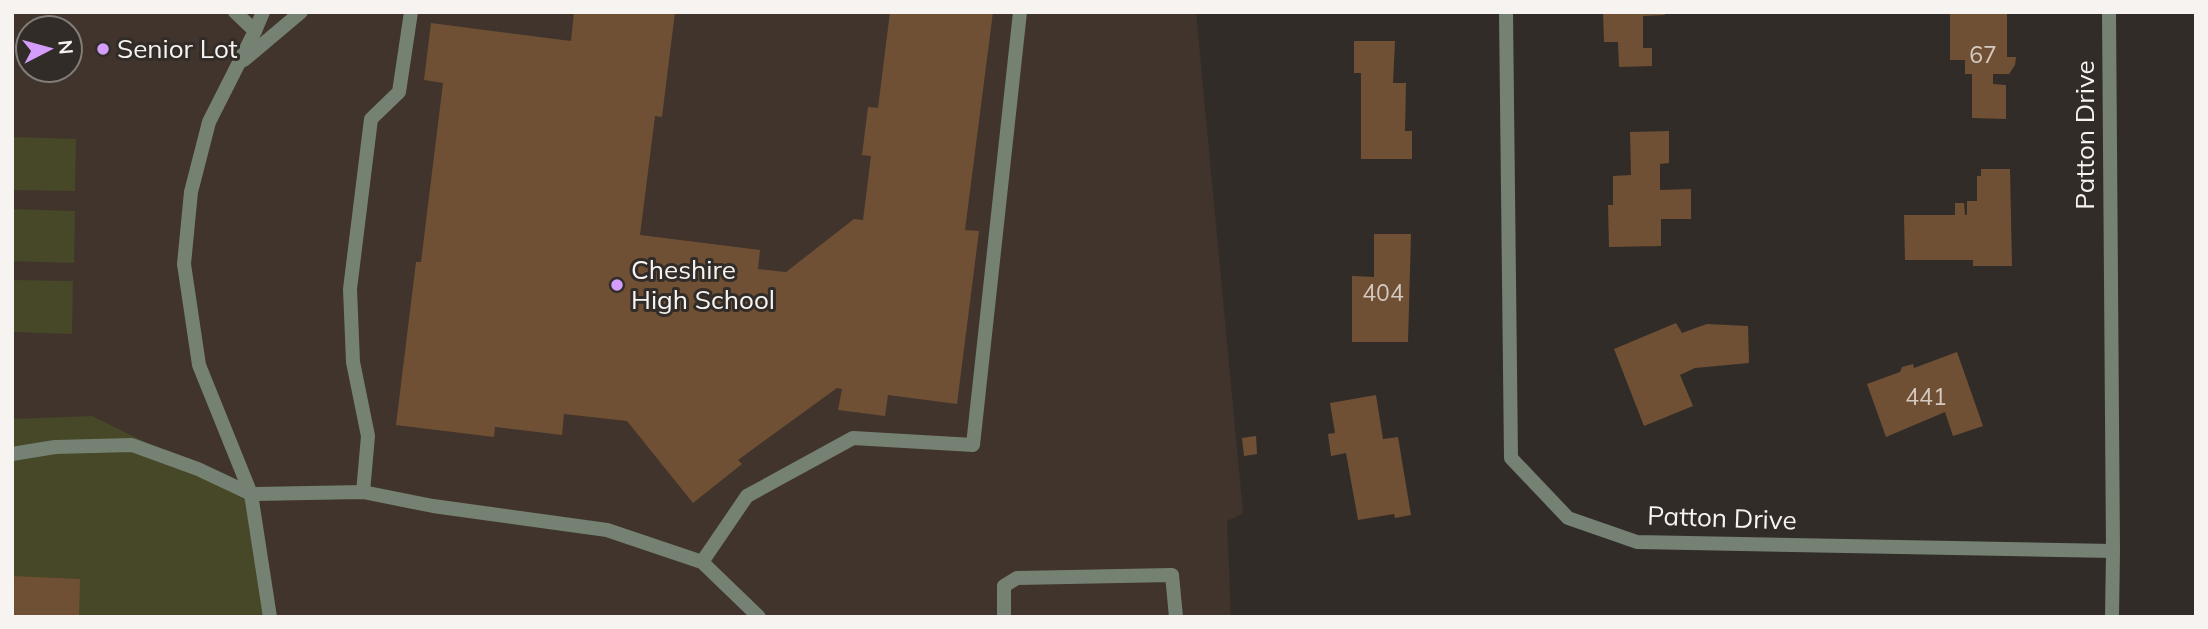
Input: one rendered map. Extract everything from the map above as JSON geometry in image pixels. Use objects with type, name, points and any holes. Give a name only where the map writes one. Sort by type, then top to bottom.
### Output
[{"type":"street","points":[[236,12],[256,31]]},
{"type":"street","points":[[263,12],[209,122],[191,192],[184,264],[199,365],[251,494],[274,616]]},
{"type":"street","points":[[238,65],[301,12]]},
{"type":"street","points":[[363,492],[368,436],[353,362],[350,289],[370,119],[399,92],[411,12]]},
{"type":"street","points":[[702,562],[747,496],[853,438],[973,445],[1020,12]]},
{"type":"street","name":"Patton Drive","points":[[1506,12],[1511,458],[1568,518],[1637,542],[2113,551]]},
{"type":"street","name":"Patton Drive","points":[[2109,12],[2112,617]]},
{"type":"street","points":[[12,454],[55,447],[132,445],[198,469],[251,494],[363,492],[433,506],[607,530],[702,562],[759,617]]},
{"type":"street","points":[[1004,617],[1004,586],[1017,578],[1172,575],[1176,617]]},
{"type":"shaded area","name":"Cheshire High School","points":[[12,12],[1196,12],[1243,513],[1227,521],[1231,617],[12,617]]},
{"type":"green space","points":[[12,137],[76,139],[75,191],[12,190]]},
{"type":"green space","points":[[12,209],[75,211],[74,263],[12,261]]},
{"type":"green space","points":[[12,280],[73,281],[72,334],[12,332]]},
{"type":"green space","points":[[92,416],[251,494],[270,617],[12,617],[12,419]]},
{"type":"building","name":"Cheshire High School","points":[[574,12],[675,12],[662,117],[655,116],[640,235],[760,250],[758,269],[786,272],[854,219],[863,220],[871,156],[862,155],[868,107],[878,108],[890,12],[993,12],[965,230],[979,231],[957,404],[888,395],[885,416],[838,410],[842,389],[837,388],[738,460],[742,464],[693,503],[627,421],[564,414],[562,435],[495,427],[494,437],[396,425],[416,262],[421,262],[443,83],[424,80],[431,23],[571,41]]},
{"type":"building","points":[[1603,12],[1664,12],[1665,15],[1643,16],[1643,48],[1652,48],[1652,66],[1619,67],[1618,42],[1604,42]]},
{"type":"building","points":[[1950,12],[2007,12],[2007,57],[2016,57],[2015,65],[2009,74],[1993,74],[1993,84],[2006,85],[2006,119],[1972,118],[1972,74],[1965,74],[1965,60],[1950,60]]},
{"type":"building","points":[[1354,41],[1395,41],[1393,83],[1406,83],[1405,131],[1412,131],[1412,159],[1361,159],[1361,73],[1354,73]]},
{"type":"building","points":[[1669,131],[1669,163],[1660,164],[1660,190],[1691,189],[1691,219],[1661,219],[1661,246],[1609,247],[1608,205],[1613,205],[1613,176],[1631,175],[1630,132]]},
{"type":"building","points":[[1981,169],[2010,169],[2012,266],[1973,266],[1973,260],[1905,260],[1904,215],[1955,215],[1955,203],[1964,203],[1967,215],[1967,201],[1977,201],[1977,176],[1981,176]]},
{"type":"building","points":[[1374,234],[1411,234],[1408,342],[1352,342],[1352,276],[1374,277]]},
{"type":"building","points":[[1676,323],[1682,333],[1707,324],[1748,326],[1749,363],[1695,368],[1680,375],[1693,406],[1644,426],[1614,349]]},
{"type":"building","points":[[1957,352],[1983,426],[1953,436],[1945,412],[1886,437],[1867,384],[1900,372],[1902,367],[1913,364],[1914,368]]},
{"type":"building","points":[[1376,395],[1383,439],[1398,437],[1411,515],[1395,518],[1394,514],[1358,520],[1346,453],[1331,456],[1328,434],[1335,433],[1330,403]]},
{"type":"building","points":[[1256,436],[1257,454],[1244,456],[1242,438]]},
{"type":"building","points":[[12,576],[80,579],[79,617],[12,617]]},
{"type":"place","name":"Senior Lot","points":[[103,49]]},
{"type":"place","name":"Cheshire High School","points":[[617,285]]}]
